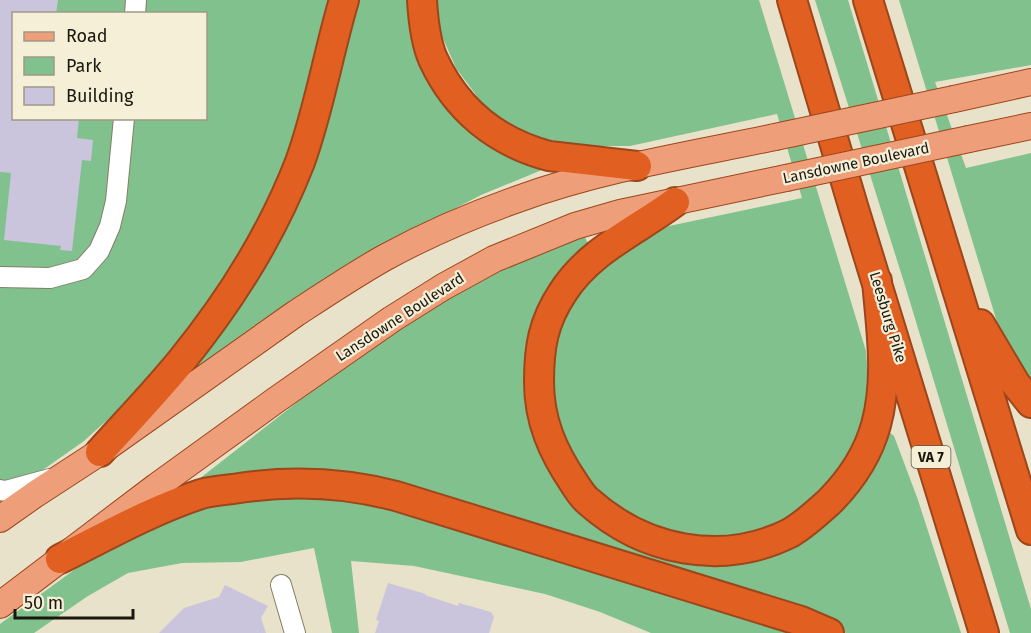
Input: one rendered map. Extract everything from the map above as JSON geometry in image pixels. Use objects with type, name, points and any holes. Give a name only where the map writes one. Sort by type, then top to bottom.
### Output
[{"type":"highway","points":[[100,452],[182,360],[234,288],[264,240],[300,162],[312,126],[344,0]]},
{"type":"highway","points":[[422,0],[423,17],[432,57],[449,89],[474,117],[504,139],[537,153],[637,166]]},
{"type":"highway","name":"Leesburg Pike","points":[[792,0],[984,633]]},
{"type":"highway","points":[[868,0],[1031,530]]},
{"type":"highway","points":[[675,202],[654,218],[609,245],[582,268],[563,291],[548,316],[539,355],[539,399],[548,438],[563,466],[586,500],[616,523],[648,539],[686,550],[722,552],[758,545],[791,532],[840,491],[858,465],[870,441],[876,425],[882,394],[883,361],[877,281]]},
{"type":"highway","points":[[945,250],[978,321],[1000,360],[1031,403]]},
{"type":"highway","points":[[60,559],[148,514],[203,493],[288,483],[326,483],[370,489],[396,496],[801,621],[829,633]]},
{"type":"main road","points":[[0,519],[100,452],[303,309],[385,258],[450,227],[518,199],[593,176],[1031,82]]},
{"type":"main road","name":"Lansdowne Boulevard","points":[[0,605],[276,400],[443,286],[494,260],[575,226],[620,213],[1031,126]]},
{"type":"lane","points":[[1,278],[50,278],[83,269],[99,251],[110,226],[116,201],[124,120]]},
{"type":"lane","points":[[0,490],[6,491],[65,475]]},
{"type":"lane","points":[[281,585],[295,633]]},
{"type":"green space","points":[[0,0],[330,0],[311,83],[282,176],[224,285],[147,384],[84,441],[0,500]]},
{"type":"green space","points":[[354,0],[412,0],[429,70],[549,167],[481,195],[397,239],[186,379],[220,331]]},
{"type":"green space","points":[[437,0],[759,0],[866,351],[869,389],[860,434],[841,474],[782,524],[738,538],[674,535],[634,519],[603,498],[581,472],[566,447],[553,399],[552,373],[556,345],[565,315],[583,287],[606,261],[635,241],[669,226],[802,198],[777,114],[630,146],[583,146],[539,138],[508,124],[482,103],[456,68],[438,27]]},
{"type":"green space","points":[[815,0],[848,0],[1031,609],[1031,633],[1010,633],[907,292]]},
{"type":"green space","points":[[899,0],[1031,0],[1031,65],[935,82],[966,168],[1031,153],[1031,382],[1015,358],[997,322]]},
{"type":"green space","points":[[585,237],[589,246],[549,292],[544,453],[685,560],[850,499],[871,470],[889,432],[894,436],[918,500],[961,633],[846,633],[813,619],[411,495],[185,490],[393,330],[510,262]]},
{"type":"green space","points":[[293,495],[346,497],[379,504],[810,633],[651,633],[600,612],[545,594],[414,566],[351,561],[359,633],[332,633],[314,548],[241,562],[182,563],[128,573],[88,596],[34,633],[0,633],[0,624],[96,554],[182,511],[232,500]]},
{"type":"building","points":[[0,0],[58,0],[56,12],[12,12],[12,120],[79,120],[77,138],[93,140],[91,161],[82,160],[72,251],[60,250],[61,246],[4,240],[11,173],[0,172]]},
{"type":"building","points":[[388,583],[458,606],[459,603],[491,612],[494,617],[489,633],[375,633],[379,621],[376,620]]},
{"type":"building","points":[[225,585],[268,606],[261,618],[266,633],[159,633],[184,608],[219,597]]}]
